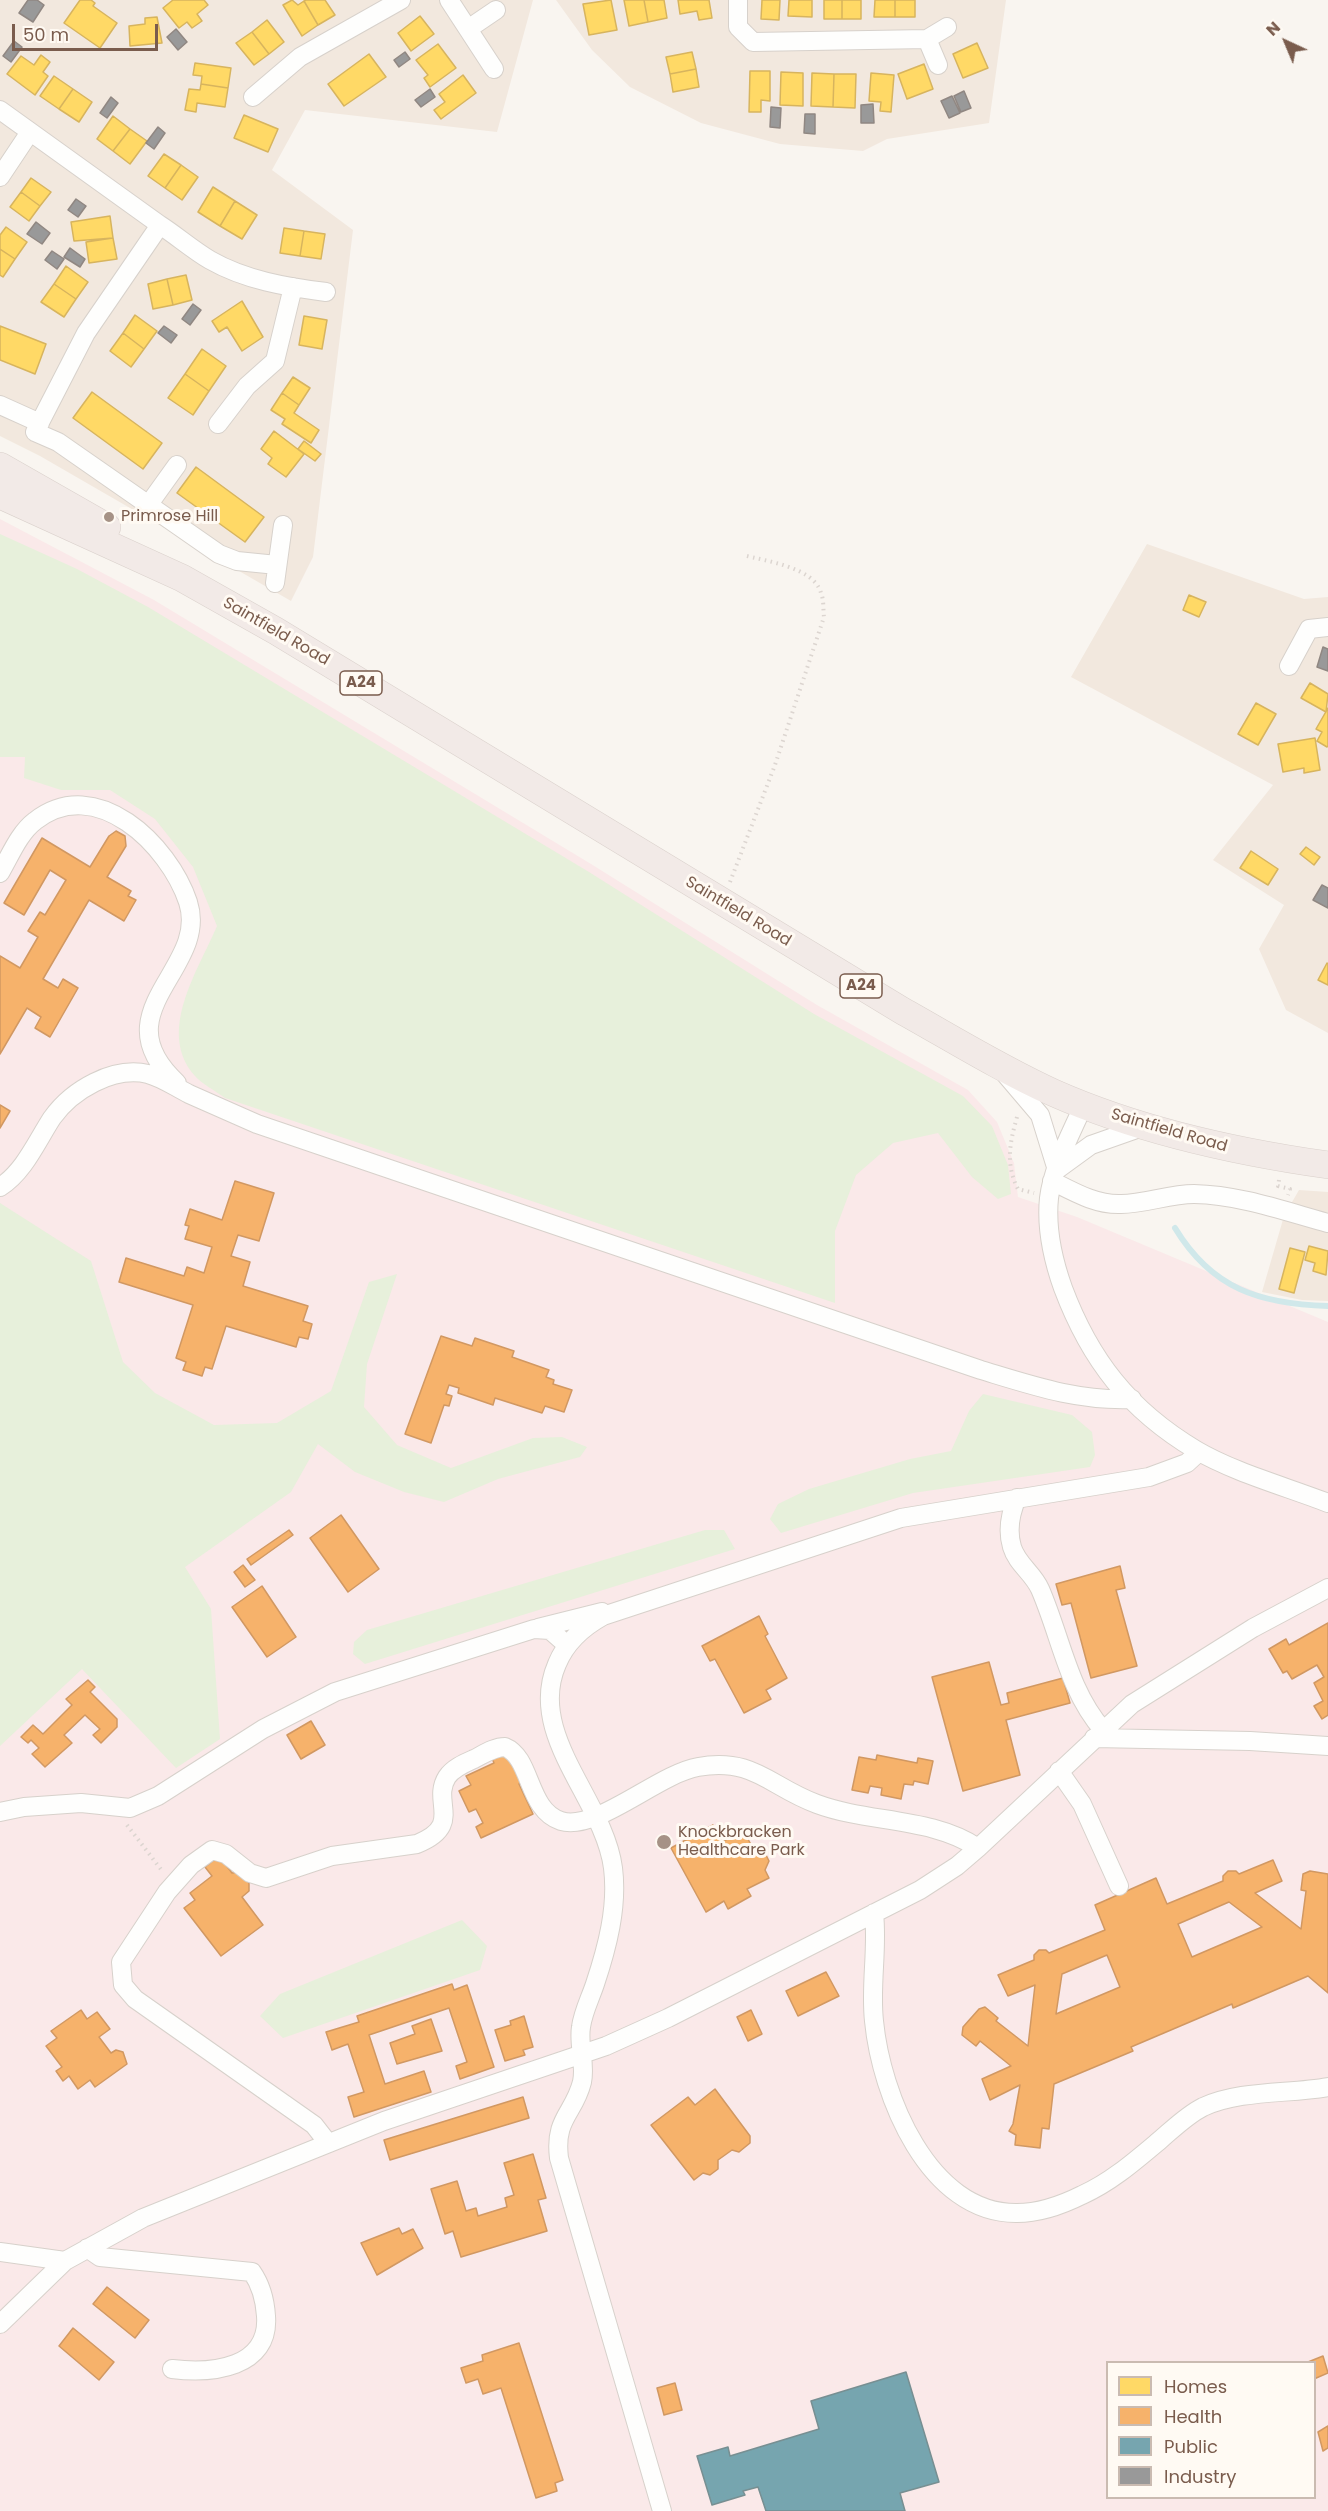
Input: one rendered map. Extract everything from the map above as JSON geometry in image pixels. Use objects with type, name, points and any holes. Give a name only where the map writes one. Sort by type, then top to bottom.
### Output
[{"type":"highway","name":"Saintfield Road","points":[[0,466],[114,532],[182,578],[276,631],[721,901],[990,1060],[1084,1104],[1147,1125],[1230,1148],[1328,1165]]},
{"type":"highway","name":"Saintfield Road","points":[[0,495],[182,578]]},
{"type":"street","points":[[254,97],[300,57],[401,0]]},
{"type":"street","points":[[449,0],[494,69]]},
{"type":"street","points":[[738,0],[738,27],[753,42],[927,39],[947,27]]},
{"type":"street","points":[[468,29],[496,10]]},
{"type":"street","points":[[927,39],[938,65]]},
{"type":"street","points":[[0,110],[210,260],[255,279],[292,288],[326,292]]},
{"type":"street","points":[[0,177],[30,132]]},
{"type":"street","points":[[160,225],[86,333],[35,432],[58,442],[219,554],[237,561],[277,564]]},
{"type":"street","points":[[218,423],[247,386],[275,360],[292,288]]},
{"type":"street","points":[[0,405],[40,423]]},
{"type":"street","points":[[149,504],[177,465]]},
{"type":"street","points":[[275,583],[283,525]]},
{"type":"street","points":[[1289,666],[1309,629],[1328,627]]},
{"type":"street","points":[[0,873],[26,830],[36,820],[64,807],[79,806],[105,810],[129,823],[151,842],[164,858],[187,900],[191,926],[188,938],[152,1011],[149,1037],[152,1051],[159,1063],[187,1093]]},
{"type":"street","points":[[990,1060],[1018,1088],[1040,1115],[1053,1182]]},
{"type":"street","points":[[0,1187],[8,1182],[28,1157],[56,1112],[85,1086],[134,1073],[167,1081],[187,1093],[257,1124],[981,1370],[1060,1394],[1101,1400],[1132,1400]]},
{"type":"street","points":[[1084,1104],[1053,1182],[1048,1212],[1058,1273],[1078,1327],[1096,1359],[1146,1413],[1199,1452],[1328,1503]]},
{"type":"street","points":[[1053,1182],[1091,1145],[1147,1125]]},
{"type":"street","points":[[1053,1182],[1091,1200],[1106,1204],[1122,1204],[1192,1194],[1236,1198],[1328,1223]]},
{"type":"street","points":[[662,2511],[559,2158],[557,2139],[561,2122],[581,2083],[580,2027],[606,1946],[615,1887],[609,1848],[553,1729],[550,1714],[548,1700],[554,1671],[567,1645],[589,1623],[620,1610],[879,1525],[1017,1498],[1149,1477],[1187,1463],[1199,1452]]},
{"type":"street","points":[[1017,1498],[1010,1517],[1012,1547],[1039,1587],[1074,1685],[1098,1734]]},
{"type":"street","points":[[0,2324],[65,2261],[179,2201],[328,2143],[582,2055],[668,2018],[920,1890],[978,1848],[1132,1704],[1182,1671],[1328,1588]]},
{"type":"street","points":[[0,1812],[24,1807],[81,1803],[130,1808],[158,1796],[263,1729],[335,1692],[588,1613],[620,1610]]},
{"type":"street","points":[[534,1629],[550,1630],[567,1645]]},
{"type":"street","points":[[1098,1734],[1328,1746]]},
{"type":"street","points":[[328,2143],[314,2126],[135,1999],[123,1985],[120,1977],[122,1962],[173,1885],[191,1865],[212,1850],[226,1854],[250,1873],[266,1878],[332,1856],[398,1848],[429,1839],[442,1826],[444,1785],[447,1777],[456,1768],[500,1747],[513,1751],[536,1798],[549,1814],[568,1822],[596,1817],[675,1773],[717,1765],[738,1765],[815,1804],[938,1831],[967,1841],[978,1848]]},
{"type":"street","points":[[1059,1771],[1082,1804],[1119,1886]]},
{"type":"street","points":[[0,1798],[24,1807]]},
{"type":"street","points":[[874,1912],[877,1941],[872,2001],[874,2024],[891,2101],[913,2142],[932,2168],[965,2198],[980,2205],[1015,2213],[1058,2205],[1106,2183],[1201,2108],[1233,2099],[1328,2087]]},
{"type":"street","points":[[87,2248],[100,2257],[252,2272],[263,2294],[267,2321],[266,2335],[254,2355],[231,2366],[206,2371],[172,2369]]},
{"type":"street","points":[[0,2252],[65,2261]]},
{"type":"path","points":[[721,901],[775,765],[824,617],[821,591],[810,578],[791,567],[743,555]]},
{"type":"path","points":[[1018,1112],[1009,1145],[1010,1174],[1018,1189],[1053,1182]]},
{"type":"path","points":[[115,1807],[173,1885]]},
{"type":"shaded area","points":[[0,0],[533,0],[497,132],[305,110],[272,170],[353,230],[313,557],[291,601],[40,456],[0,436]]},
{"type":"shaded area","points":[[556,0],[1006,0],[989,123],[887,139],[863,151],[780,144],[701,123],[630,87],[592,50]]},
{"type":"shaded area","name":"Knockbracken Healthcare Park","points":[[0,519],[154,600],[591,864],[817,1005],[968,1090],[997,1122],[1014,1163],[1018,1197],[1077,1217],[1328,1322],[1328,2511],[0,2511]]},
{"type":"shaded area","points":[[1147,544],[1304,599],[1328,597],[1328,1033],[1286,1010],[1259,949],[1284,905],[1213,860],[1273,785],[1071,677]]},
{"type":"shaded area","points":[[1299,1190],[1328,1192],[1328,1301],[1302,1300],[1262,1292],[1284,1216]]},
{"type":"green space","points":[[0,534],[77,569],[148,607],[589,872],[814,1014],[963,1096],[992,1126],[1008,1165],[1011,1194],[998,1199],[972,1177],[938,1133],[893,1143],[856,1175],[835,1231],[835,1303],[225,1098],[195,1076],[184,1059],[179,1040],[184,1001],[217,926],[193,867],[155,819],[110,790],[61,790],[24,778],[25,757],[0,757]]},
{"type":"green space","points":[[0,1203],[91,1261],[123,1362],[155,1393],[214,1425],[277,1423],[331,1391],[369,1282],[397,1274],[367,1364],[364,1407],[397,1445],[451,1468],[533,1438],[562,1437],[587,1447],[580,1457],[498,1479],[444,1502],[404,1492],[355,1472],[318,1444],[291,1492],[185,1567],[211,1609],[220,1739],[176,1768],[82,1669],[0,1746]]},
{"type":"green space","points":[[983,1394],[1072,1415],[1092,1432],[1095,1455],[1090,1467],[913,1493],[781,1533],[770,1519],[778,1504],[809,1489],[910,1459],[951,1451],[969,1411]]},
{"type":"green space","points":[[705,1530],[724,1530],[735,1549],[365,1664],[353,1654],[354,1642],[367,1630]]},
{"type":"green space","points":[[462,1920],[487,1946],[480,1970],[283,2038],[260,2016],[280,1994]]},
{"type":"building: Homes","points":[[80,0],[91,0],[95,3],[93,6],[117,23],[100,48],[64,23]]},
{"type":"building: Homes","points":[[173,0],[204,0],[208,5],[197,14],[202,21],[192,28],[187,22],[179,28],[163,8]]},
{"type":"building: Homes","points":[[292,0],[298,5],[304,1],[318,25],[302,36],[283,5]]},
{"type":"building: Homes","points":[[325,0],[335,15],[318,25],[304,1]]},
{"type":"building: Homes","points":[[611,0],[617,30],[589,35],[583,4]]},
{"type":"building: Homes","points":[[624,0],[644,0],[648,22],[629,26]]},
{"type":"building: Homes","points":[[644,0],[664,0],[667,18],[648,22]]},
{"type":"building: Homes","points":[[678,0],[709,0],[712,18],[699,20],[697,11],[680,14]]},
{"type":"building: Homes","points":[[762,0],[780,0],[779,20],[761,19]]},
{"type":"building: Homes","points":[[789,0],[812,0],[812,17],[788,16]]},
{"type":"building: Homes","points":[[824,0],[842,0],[842,19],[824,19]]},
{"type":"building: Homes","points":[[842,0],[861,0],[861,19],[842,19]]},
{"type":"building: Homes","points":[[875,0],[895,0],[895,17],[874,17]]},
{"type":"building: Homes","points":[[895,0],[915,0],[915,17],[895,17]]},
{"type":"building: Homes","points":[[420,16],[434,34],[411,51],[398,33]]},
{"type":"building: Homes","points":[[157,17],[162,43],[130,46],[129,26],[145,24],[145,18]]},
{"type":"building: Homes","points":[[267,20],[284,42],[269,54],[252,32]]},
{"type":"building: Homes","points":[[252,32],[269,54],[254,65],[236,43]]},
{"type":"building: Homes","points":[[977,43],[988,68],[963,78],[953,54]]},
{"type":"building: Homes","points":[[438,44],[456,68],[430,87],[424,78],[428,75],[416,60]]},
{"type":"building: Homes","points":[[692,52],[696,69],[670,74],[666,57]]},
{"type":"building: Homes","points":[[369,54],[386,77],[344,106],[328,84]]},
{"type":"building: Homes","points":[[41,55],[50,62],[43,72],[48,76],[35,95],[7,74],[21,56],[34,65]]},
{"type":"building: Homes","points":[[195,63],[231,68],[228,88],[201,84],[202,76],[193,75]]},
{"type":"building: Homes","points":[[924,64],[933,89],[907,99],[898,74]]},
{"type":"building: Homes","points":[[696,69],[699,87],[673,92],[670,74]]},
{"type":"building: Homes","points":[[750,71],[770,71],[770,101],[761,100],[761,112],[749,112]]},
{"type":"building: Homes","points":[[781,72],[803,73],[803,106],[780,105]]},
{"type":"building: Homes","points":[[812,73],[834,74],[833,107],[811,106]]},
{"type":"building: Homes","points":[[871,73],[894,75],[891,112],[880,111],[881,102],[869,101]]},
{"type":"building: Homes","points":[[834,74],[856,74],[855,108],[833,107]]},
{"type":"building: Homes","points":[[463,75],[476,93],[441,119],[434,110],[445,102],[439,94]]},
{"type":"building: Homes","points":[[54,76],[73,89],[59,109],[40,96]]},
{"type":"building: Homes","points":[[201,84],[228,88],[225,107],[197,103],[196,112],[185,110],[189,89],[200,90]]},
{"type":"building: Homes","points":[[73,89],[92,102],[79,122],[59,109]]},
{"type":"building: Homes","points":[[244,115],[278,129],[268,152],[234,138]]},
{"type":"building: Homes","points":[[113,116],[130,129],[113,151],[97,139]]},
{"type":"building: Homes","points":[[130,129],[147,141],[130,164],[113,151]]},
{"type":"building: Homes","points":[[164,154],[181,165],[165,188],[148,176]]},
{"type":"building: Homes","points":[[181,165],[198,177],[182,200],[165,188]]},
{"type":"building: Homes","points":[[31,178],[51,192],[40,206],[21,192]]},
{"type":"building: Homes","points":[[213,187],[235,201],[220,226],[198,212]]},
{"type":"building: Homes","points":[[21,192],[40,206],[29,221],[10,207]]},
{"type":"building: Homes","points":[[235,201],[257,215],[242,239],[220,226]]},
{"type":"building: Homes","points":[[110,216],[113,238],[74,241],[71,222]]},
{"type":"building: Homes","points":[[6,227],[27,242],[15,259],[0,249],[0,235]]},
{"type":"building: Homes","points":[[284,228],[304,231],[300,256],[280,253]]},
{"type":"building: Homes","points":[[304,231],[325,234],[321,259],[300,256]]},
{"type":"building: Homes","points":[[113,238],[117,259],[89,263],[86,242]]},
{"type":"building: Homes","points":[[0,249],[15,259],[3,277],[0,275]]},
{"type":"building: Homes","points":[[66,266],[88,282],[76,299],[54,284]]},
{"type":"building: Homes","points":[[186,275],[192,300],[173,305],[167,279]]},
{"type":"building: Homes","points":[[167,279],[173,305],[153,309],[148,284]]},
{"type":"building: Homes","points":[[54,284],[76,299],[64,317],[41,302]]},
{"type":"building: Homes","points":[[242,301],[263,337],[242,351],[227,327],[219,332],[212,321]]},
{"type":"building: Homes","points":[[135,315],[157,331],[144,349],[123,333]]},
{"type":"building: Homes","points":[[304,316],[327,320],[322,349],[299,345]]},
{"type":"building: Homes","points":[[0,326],[46,344],[35,374],[0,360]]},
{"type":"building: Homes","points":[[123,333],[144,349],[131,367],[110,351]]},
{"type":"building: Homes","points":[[202,349],[226,366],[209,391],[185,374]]},
{"type":"building: Homes","points":[[185,374],[209,391],[193,415],[168,398]]},
{"type":"building: Homes","points":[[293,377],[310,388],[299,405],[282,393]]},
{"type":"building: Homes","points":[[92,392],[162,443],[143,469],[73,418]]},
{"type":"building: Homes","points":[[282,393],[299,405],[294,413],[319,430],[311,443],[282,424],[285,419],[271,410]]},
{"type":"building: Homes","points":[[274,431],[304,454],[286,477],[268,464],[272,458],[261,449]]},
{"type":"building: Homes","points":[[304,441],[321,454],[315,461],[298,449]]},
{"type":"building: Homes","points":[[196,467],[264,517],[245,542],[177,493]]},
{"type":"building: Homes","points":[[1189,595],[1206,602],[1199,617],[1183,610]]},
{"type":"building: Homes","points":[[1310,683],[1328,694],[1326,712],[1301,698]]},
{"type":"building: Homes","points":[[1256,703],[1276,714],[1258,745],[1238,734]]},
{"type":"building: Homes","points":[[1328,708],[1327,747],[1317,741],[1322,732],[1316,729]]},
{"type":"building: Homes","points":[[1315,738],[1320,770],[1304,773],[1304,768],[1283,772],[1278,744]]},
{"type":"building: Homes","points":[[1306,847],[1320,857],[1314,865],[1300,854]]},
{"type":"building: Homes","points":[[1251,851],[1278,869],[1268,885],[1240,868]]},
{"type":"building: Homes","points":[[1328,964],[1328,985],[1318,980]]},
{"type":"building: Homes","points":[[1309,1246],[1328,1251],[1326,1275],[1313,1271],[1315,1263],[1305,1260]]},
{"type":"building: Homes","points":[[1290,1248],[1305,1252],[1294,1293],[1279,1289]]},
{"type":"building: Health","points":[[116,831],[125,836],[126,846],[107,877],[131,891],[128,896],[136,900],[124,921],[89,900],[43,979],[58,988],[63,979],[78,988],[50,1037],[35,1028],[41,1017],[27,1008],[0,1054],[0,956],[20,968],[38,937],[28,931],[40,912],[45,915],[66,880],[50,870],[24,915],[4,903],[42,838],[90,867],[109,836]]},
{"type":"building: Health","points":[[0,1105],[10,1111],[0,1128]]},
{"type":"building: Health","points":[[235,1181],[274,1193],[259,1241],[238,1235],[231,1256],[250,1262],[243,1286],[308,1306],[303,1321],[312,1324],[308,1339],[299,1337],[296,1347],[226,1326],[212,1369],[205,1367],[202,1376],[183,1370],[186,1362],[176,1358],[193,1305],[119,1282],[126,1258],[184,1276],[187,1267],[204,1273],[212,1247],[185,1239],[189,1226],[185,1225],[190,1209],[222,1220]]},
{"type":"building: Health","points":[[441,1336],[472,1346],[475,1338],[514,1351],[512,1357],[549,1370],[546,1377],[554,1380],[553,1384],[572,1390],[564,1412],[545,1406],[542,1413],[495,1398],[493,1405],[458,1393],[459,1388],[449,1385],[446,1394],[452,1396],[449,1406],[444,1405],[431,1443],[405,1434]]},
{"type":"building: Health","points":[[341,1515],[379,1569],[348,1592],[310,1538]]},
{"type":"building: Health","points":[[289,1530],[293,1535],[251,1565],[247,1559]]},
{"type":"building: Health","points":[[243,1565],[255,1580],[245,1587],[234,1572]]},
{"type":"building: Health","points":[[1120,1566],[1125,1588],[1116,1590],[1137,1666],[1091,1678],[1071,1603],[1062,1605],[1056,1584]]},
{"type":"building: Health","points":[[262,1586],[296,1637],[267,1657],[232,1607]]},
{"type":"building: Health","points":[[759,1616],[768,1634],[765,1636],[787,1678],[766,1690],[771,1699],[744,1713],[715,1659],[710,1661],[702,1646]]},
{"type":"building: Health","points":[[1328,1623],[1328,1715],[1322,1719],[1314,1706],[1323,1701],[1314,1683],[1324,1677],[1317,1665],[1292,1679],[1287,1671],[1283,1673],[1269,1649],[1286,1639],[1289,1645]]},
{"type":"building: Health","points":[[989,1662],[1001,1705],[1009,1703],[1007,1693],[1063,1678],[1070,1703],[1006,1720],[1020,1775],[963,1791],[932,1677]]},
{"type":"building: Health","points":[[88,1680],[95,1687],[90,1692],[117,1719],[117,1727],[101,1743],[93,1735],[100,1729],[85,1715],[64,1735],[72,1743],[45,1767],[32,1754],[39,1748],[31,1740],[28,1743],[21,1737],[33,1725],[43,1734],[72,1705],[66,1699]]},
{"type":"building: Health","points":[[311,1721],[325,1745],[301,1759],[287,1735]]},
{"type":"building: Health","points":[[508,1750],[523,1782],[519,1784],[533,1814],[481,1838],[476,1827],[483,1823],[476,1809],[469,1812],[459,1791],[471,1785],[466,1776],[494,1763],[492,1758]]},
{"type":"building: Health","points":[[877,1755],[917,1763],[918,1758],[933,1761],[928,1784],[914,1781],[913,1785],[904,1784],[901,1799],[881,1795],[882,1788],[870,1786],[868,1793],[852,1790],[859,1757],[876,1760]]},
{"type":"building: Health","points":[[713,1825],[722,1842],[743,1830],[754,1850],[764,1851],[769,1861],[765,1870],[769,1878],[747,1889],[751,1896],[728,1909],[724,1901],[706,1912],[671,1848]]},
{"type":"building: Health","points":[[219,1856],[232,1873],[241,1872],[249,1883],[249,1891],[242,1897],[263,1925],[221,1956],[184,1908],[195,1900],[190,1893],[212,1876],[205,1867]]},
{"type":"building: Health","points":[[1273,1860],[1282,1881],[1255,1893],[1301,1929],[1306,1891],[1301,1890],[1303,1874],[1310,1871],[1328,1874],[1328,1993],[1308,1976],[1233,2008],[1232,2004],[1131,2047],[1133,2051],[1054,2084],[1049,2129],[1042,2128],[1040,2148],[1015,2145],[1016,2135],[1009,2131],[1013,2124],[1020,2085],[990,2100],[982,2079],[1011,2066],[980,2041],[976,2046],[962,2035],[963,2027],[979,2009],[985,2007],[998,2018],[996,2021],[1028,2046],[1035,1985],[1008,1996],[998,1975],[1034,1960],[1034,1955],[1039,1950],[1046,1950],[1049,1953],[1105,1930],[1095,1905],[1156,1878],[1167,1904],[1223,1881],[1223,1876],[1228,1871],[1236,1871],[1239,1874]],"holes":[[[1229,1902],[1262,1927],[1192,1957],[1178,1924]],[[1107,1955],[1120,1987],[1056,2014],[1062,1974]]]},
{"type":"building: Health","points":[[826,1972],[839,1996],[798,2016],[786,1991]]},
{"type":"building: Health","points":[[452,1984],[454,1990],[467,1985],[494,2067],[460,2079],[456,2066],[467,2062],[449,2008],[369,2035],[385,2084],[424,2071],[431,2092],[354,2117],[348,2097],[364,2092],[348,2044],[332,2050],[326,2032],[359,2022],[357,2016]]},
{"type":"building: Health","points":[[81,2010],[87,2019],[97,2012],[110,2029],[99,2037],[111,2053],[116,2050],[123,2052],[127,2064],[95,2087],[90,2080],[78,2089],[69,2076],[63,2081],[56,2071],[62,2067],[46,2046],[57,2038],[51,2031]]},
{"type":"building: Health","points":[[751,2010],[762,2034],[748,2041],[737,2017]]},
{"type":"building: Health","points":[[524,2016],[533,2047],[523,2050],[525,2055],[505,2061],[495,2030],[511,2025],[510,2021]]},
{"type":"building: Health","points":[[431,2019],[442,2051],[397,2064],[390,2043],[415,2034],[412,2026]]},
{"type":"building: Health","points":[[715,2089],[750,2136],[750,2143],[739,2152],[732,2150],[718,2160],[718,2169],[710,2175],[703,2173],[694,2180],[651,2125],[688,2097],[695,2105]]},
{"type":"building: Health","points":[[523,2097],[529,2118],[390,2160],[384,2140]]},
{"type":"building: Health","points":[[533,2154],[546,2198],[538,2200],[547,2231],[461,2257],[453,2231],[445,2234],[431,2189],[457,2181],[466,2211],[476,2208],[478,2216],[507,2207],[505,2198],[514,2195],[504,2163]]},
{"type":"building: Health","points":[[399,2228],[402,2234],[413,2229],[423,2248],[377,2275],[361,2243]]},
{"type":"building: Health","points":[[107,2287],[149,2320],[135,2338],[93,2304]]},
{"type":"building: Health","points":[[73,2328],[114,2362],[99,2380],[59,2346]]},
{"type":"building: Health","points":[[519,2343],[563,2480],[555,2483],[557,2491],[536,2498],[501,2388],[483,2394],[478,2379],[466,2383],[461,2368],[483,2361],[482,2355]]},
{"type":"building: Health","points":[[1323,2356],[1328,2373],[1316,2378],[1316,2361],[1310,2361]]},
{"type":"building: Health","points":[[675,2383],[682,2410],[664,2415],[657,2388]]},
{"type":"building: Health","points":[[1328,2426],[1328,2448],[1323,2451],[1318,2432]]},
{"type":"building: Public","points":[[906,2372],[939,2482],[900,2493],[905,2511],[766,2511],[758,2487],[743,2491],[745,2495],[712,2505],[697,2456],[728,2447],[730,2456],[819,2429],[811,2401]]},
{"type":"building: Industry","points":[[28,0],[37,0],[44,5],[33,22],[19,13]]},
{"type":"building: Industry","points":[[176,29],[187,42],[178,50],[167,37]]},
{"type":"building: Industry","points":[[14,41],[22,47],[11,62],[3,56]]},
{"type":"building: Industry","points":[[405,52],[410,59],[399,67],[394,60]]},
{"type":"building: Industry","points":[[430,89],[435,97],[421,107],[415,100]]},
{"type":"building: Industry","points":[[964,91],[971,108],[961,112],[954,96]]},
{"type":"building: Industry","points":[[952,96],[960,113],[949,118],[941,101]]},
{"type":"building: Industry","points":[[111,97],[118,103],[107,118],[100,113]]},
{"type":"building: Industry","points":[[873,104],[874,123],[861,123],[861,105]]},
{"type":"building: Industry","points":[[771,107],[781,108],[780,128],[770,127]]},
{"type":"building: Industry","points":[[805,114],[815,114],[815,134],[804,133]]},
{"type":"building: Industry","points":[[158,127],[165,133],[154,149],[146,143]]},
{"type":"building: Industry","points":[[76,199],[86,206],[78,217],[68,210]]},
{"type":"building: Industry","points":[[36,222],[50,233],[42,244],[27,234]]},
{"type":"building: Industry","points":[[70,248],[85,259],[80,267],[64,257]]},
{"type":"building: Industry","points":[[52,251],[64,259],[57,269],[45,260]]},
{"type":"building: Industry","points":[[193,304],[201,310],[190,325],[182,319]]},
{"type":"building: Industry","points":[[164,326],[177,335],[171,343],[158,333]]},
{"type":"building: Industry","points":[[1323,647],[1328,649],[1328,671],[1317,667]]},
{"type":"building: Industry","points":[[1322,885],[1328,888],[1328,908],[1313,900]]},
{"type":"waterway","points":[[1175,1228],[1189,1249],[1205,1266],[1240,1289],[1259,1297],[1281,1302],[1328,1306]]},
{"type":"place","name":"Primrose Hill","points":[[109,517]]},
{"type":"place","name":"Knockbracken Healthcare Park","points":[[664,1842]]}]
